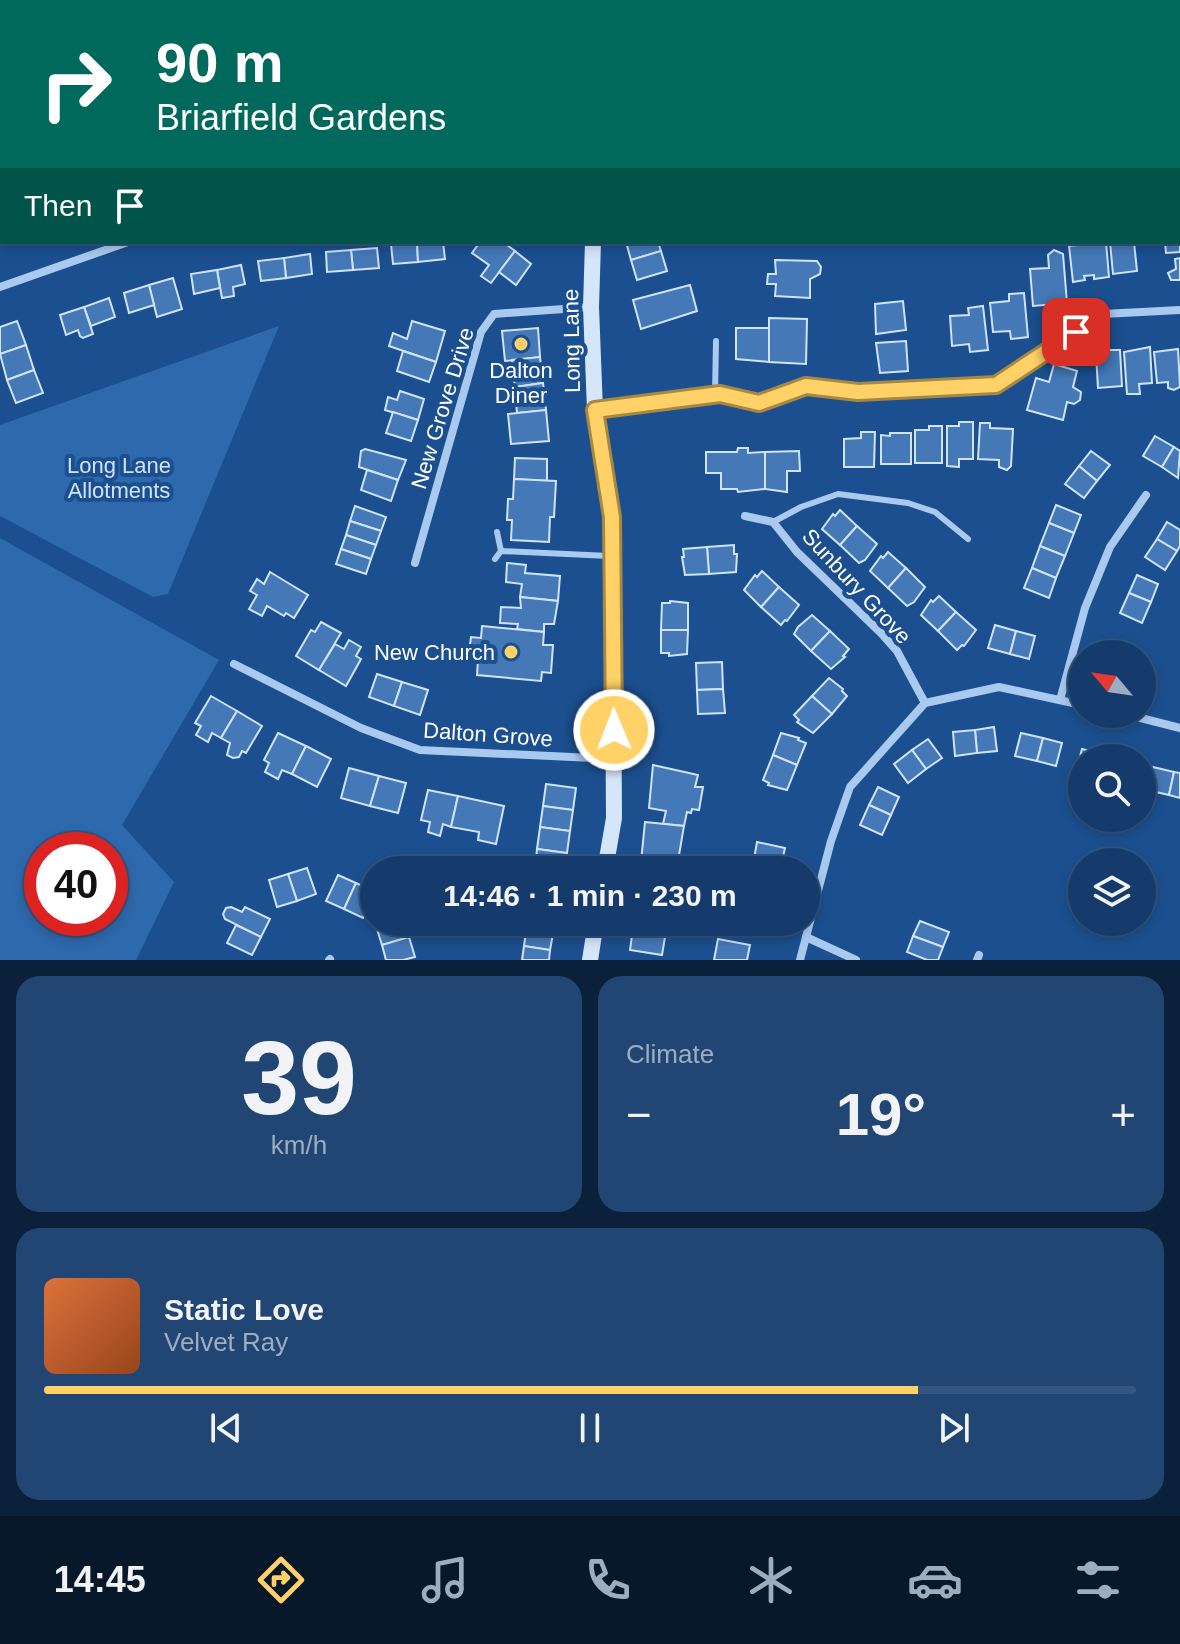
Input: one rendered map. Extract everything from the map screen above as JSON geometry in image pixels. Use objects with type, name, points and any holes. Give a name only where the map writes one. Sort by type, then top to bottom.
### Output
[{"type":"street","points":[[0,287],[122,244]]},
{"type":"street","name":"Long Lane","points":[[593,244],[591,307],[595,410],[612,517],[614,818],[607,856]]},
{"type":"street","name":"New Grove Drive","points":[[415,563],[481,332],[494,314],[591,307]]},
{"type":"street","points":[[595,410],[715,395],[759,403],[806,386],[858,392],[996,385],[1103,314],[1180,310]]},
{"type":"street","points":[[1060,700],[1085,608],[1110,547],[1146,495]]},
{"type":"street","name":"Sunbury Grove","points":[[745,516],[773,522],[797,552],[897,651],[925,703]]},
{"type":"street","name":"Dalton Grove","points":[[234,664],[361,728],[420,750],[614,759]]},
{"type":"street","points":[[800,960],[831,841],[850,787],[925,703],[999,687],[1068,702]]},
{"type":"street","points":[[1156,722],[1180,728]]},
{"type":"street","points":[[590,960],[594,936]]},
{"type":"street","points":[[806,937],[856,960]]},
{"type":"lane","points":[[715,395],[716,341]]},
{"type":"lane","points":[[773,522],[801,507],[838,494],[908,503],[935,512],[968,539]]},
{"type":"lane","points":[[495,559],[501,551],[497,532]]},
{"type":"lane","points":[[501,551],[612,556]]},
{"type":"green space","name":"Long Lane Allotments","points":[[279,326],[168,594],[153,597],[0,516],[0,425]]},
{"type":"green space","points":[[0,538],[219,660],[122,825],[174,882],[136,960],[0,960]]},
{"type":"building","points":[[391,244],[417,244],[418,262],[393,264]]},
{"type":"building","points":[[417,244],[443,244],[445,259],[418,262]]},
{"type":"building","points":[[479,244],[506,244],[515,251],[491,283],[481,276],[489,265],[472,253]]},
{"type":"building","points":[[627,244],[659,244],[661,251],[631,260]]},
{"type":"building","points":[[1106,244],[1109,277],[1094,279],[1094,275],[1084,276],[1085,280],[1073,282],[1069,246]]},
{"type":"building","points":[[1110,244],[1134,244],[1137,271],[1113,274]]},
{"type":"building","points":[[1165,244],[1180,244],[1180,252],[1166,253]]},
{"type":"building","points":[[377,248],[379,268],[353,270],[351,250]]},
{"type":"building","points":[[351,250],[353,270],[327,272],[326,252]]},
{"type":"building","points":[[1054,250],[1063,254],[1067,303],[1033,306],[1030,269],[1049,268],[1048,255]]},
{"type":"building","points":[[515,251],[531,264],[516,285],[499,272]]},
{"type":"building","points":[[661,251],[667,271],[637,280],[631,260]]},
{"type":"building","points":[[310,254],[312,274],[286,278],[284,258]]},
{"type":"building","points":[[284,258],[286,278],[261,281],[258,261]]},
{"type":"building","points":[[1180,258],[1180,280],[1171,280],[1168,273],[1176,269],[1175,259]]},
{"type":"building","points":[[775,260],[817,261],[821,267],[820,274],[810,279],[810,298],[775,296],[776,284],[767,284],[768,274],[776,274]]},
{"type":"building","points":[[241,265],[245,284],[233,287],[234,296],[222,298],[217,270]]},
{"type":"building","points":[[217,270],[220,288],[194,294],[191,274]]},
{"type":"building","points":[[173,278],[182,309],[157,317],[149,285]]},
{"type":"building","points":[[149,285],[154,305],[129,313],[124,293]]},
{"type":"building","points":[[690,285],[697,311],[641,329],[633,300]]},
{"type":"building","points":[[1024,293],[1028,337],[1011,339],[1010,331],[993,332],[990,303],[1009,301],[1009,294]]},
{"type":"building","points":[[109,298],[115,317],[91,326],[84,307]]},
{"type":"building","points":[[903,301],[906,330],[876,334],[875,304]]},
{"type":"building","points":[[983,306],[988,350],[970,352],[969,344],[952,346],[950,316],[969,315],[968,308]]},
{"type":"building","points":[[84,307],[93,334],[83,338],[78,330],[66,335],[60,315]]},
{"type":"building","points":[[769,318],[807,319],[806,364],[769,362]]},
{"type":"building","points":[[17,321],[26,345],[0,354],[0,327]]},
{"type":"building","points":[[412,321],[445,331],[436,362],[389,346],[393,333],[407,339]]},
{"type":"building","name":"Dalton Diner","points":[[538,328],[540,357],[505,361],[502,331]]},
{"type":"building","points":[[736,328],[769,328],[769,362],[736,359]]},
{"type":"building","points":[[906,341],[908,371],[880,373],[876,343]]},
{"type":"building","points":[[26,345],[34,370],[7,380],[0,354]]},
{"type":"building","points":[[1150,347],[1152,383],[1139,384],[1140,394],[1127,394],[1124,352]]},
{"type":"building","points":[[1178,349],[1180,387],[1174,390],[1168,388],[1168,382],[1157,383],[1154,352]]},
{"type":"building","points":[[1107,350],[1120,350],[1122,386],[1098,388],[1096,354],[1108,353]]},
{"type":"building","points":[[403,351],[436,362],[429,382],[397,371]]},
{"type":"building","points":[[540,357],[543,383],[515,387],[512,360]]},
{"type":"building","points":[[1054,364],[1077,371],[1073,387],[1081,392],[1080,400],[1074,404],[1067,402],[1063,420],[1027,410],[1036,378],[1049,382]]},
{"type":"building","points":[[34,370],[43,393],[16,403],[7,380]]},
{"type":"building","points":[[543,383],[546,410],[517,413],[515,387]]},
{"type":"building","points":[[400,391],[424,399],[418,420],[385,410],[388,397],[397,400]]},
{"type":"building","points":[[546,410],[549,441],[511,444],[508,414]]},
{"type":"building","points":[[393,412],[418,420],[411,441],[386,433]]},
{"type":"building","points":[[959,422],[973,422],[973,459],[959,459],[959,467],[947,466],[947,426],[959,426]]},
{"type":"building","points":[[980,423],[990,423],[990,428],[1013,429],[1011,466],[1007,470],[999,467],[999,460],[978,459]]},
{"type":"building","points":[[929,426],[942,426],[942,463],[915,463],[915,430],[929,430]]},
{"type":"building","points":[[861,432],[875,432],[874,467],[844,467],[844,439],[861,438]]},
{"type":"building","points":[[890,433],[911,433],[911,464],[881,464],[881,435],[890,436]]},
{"type":"building","points":[[1155,436],[1174,447],[1162,467],[1143,456]]},
{"type":"building","points":[[1174,447],[1180,451],[1178,478],[1162,467]]},
{"type":"building","points":[[738,448],[748,448],[748,453],[765,452],[765,489],[738,492],[737,489],[721,489],[721,473],[706,473],[706,452],[737,452]]},
{"type":"building","points":[[365,449],[406,460],[398,480],[359,467],[361,451]]},
{"type":"building","points":[[799,451],[800,471],[787,471],[787,492],[765,489],[765,452]]},
{"type":"building","points":[[1091,451],[1110,465],[1097,481],[1079,466]]},
{"type":"building","points":[[515,458],[547,459],[547,481],[514,479]]},
{"type":"building","points":[[1079,466],[1097,481],[1084,498],[1065,484]]},
{"type":"building","points":[[367,470],[398,480],[391,501],[361,490]]},
{"type":"building","points":[[514,479],[556,481],[549,542],[511,540],[512,520],[507,520],[508,499],[513,499]]},
{"type":"building","points":[[1056,505],[1081,515],[1074,533],[1049,523]]},
{"type":"building","points":[[355,506],[386,517],[381,531],[350,521]]},
{"type":"building","points":[[840,510],[857,526],[840,545],[822,529]]},
{"type":"building","points":[[350,521],[381,531],[376,545],[346,535]]},
{"type":"building","points":[[1167,522],[1180,530],[1177,551],[1157,539]]},
{"type":"building","points":[[1049,523],[1074,533],[1065,556],[1040,546]]},
{"type":"building","points":[[857,526],[877,544],[859,563],[840,545]]},
{"type":"building","points":[[346,535],[376,545],[371,559],[341,549]]},
{"type":"building","points":[[1157,539],[1177,551],[1165,570],[1145,557]]},
{"type":"building","points":[[734,545],[736,572],[709,574],[707,547]]},
{"type":"building","points":[[1040,546],[1065,556],[1056,578],[1032,568]]},
{"type":"building","points":[[707,547],[709,574],[685,575],[683,549]]},
{"type":"building","points":[[341,549],[371,559],[366,574],[336,564]]},
{"type":"building","points":[[888,552],[906,568],[888,588],[870,571]]},
{"type":"building","points":[[507,563],[526,565],[525,573],[560,576],[558,601],[520,597],[522,584],[506,582]]},
{"type":"building","points":[[906,568],[925,587],[907,606],[888,588]]},
{"type":"building","points":[[1032,568],[1056,578],[1049,598],[1024,588]]},
{"type":"building","points":[[762,571],[779,587],[761,607],[744,590]]},
{"type":"building","points":[[270,572],[308,595],[294,618],[267,606],[262,616],[249,609],[257,595],[250,591],[257,579],[264,584]]},
{"type":"building","points":[[1137,575],[1158,584],[1151,602],[1129,593]]},
{"type":"building","points":[[779,587],[799,605],[781,625],[761,607]]},
{"type":"building","points":[[1129,593],[1151,602],[1142,623],[1120,613]]},
{"type":"building","points":[[939,596],[956,612],[938,631],[921,615],[931,600],[933,602]]},
{"type":"building","points":[[520,597],[558,601],[554,624],[544,624],[544,632],[517,629],[518,624],[500,623],[501,607],[521,608]]},
{"type":"building","points":[[662,603],[688,603],[688,630],[661,630]]},
{"type":"building","points":[[956,612],[976,630],[957,650],[938,631]]},
{"type":"building","points":[[812,615],[830,631],[811,651],[794,634]]},
{"type":"building","points":[[321,622],[341,633],[319,670],[296,656],[311,630],[315,632]]},
{"type":"building","points":[[995,625],[1016,631],[1010,654],[988,648]]},
{"type":"building","name":"New Church","points":[[482,626],[544,632],[543,645],[553,645],[551,673],[542,672],[541,681],[477,675],[478,660],[468,660],[471,637],[481,638]]},
{"type":"building","points":[[661,630],[688,630],[687,654],[669,656],[669,653],[661,653]]},
{"type":"building","points":[[830,631],[849,649],[831,669],[811,651]]},
{"type":"building","points":[[1016,631],[1035,636],[1029,659],[1010,654]]},
{"type":"building","points":[[349,640],[361,647],[356,656],[361,659],[346,686],[319,670],[335,644],[344,649]]},
{"type":"building","points":[[722,662],[723,689],[697,690],[696,663]]},
{"type":"building","points":[[377,674],[402,682],[394,706],[369,697]]},
{"type":"building","points":[[829,678],[847,696],[832,714],[812,696]]},
{"type":"building","points":[[402,682],[428,690],[420,715],[394,706]]},
{"type":"building","points":[[723,689],[725,713],[698,714],[697,690]]},
{"type":"building","points":[[211,696],[237,711],[221,738],[212,733],[208,742],[196,735],[201,726],[195,723]]},
{"type":"building","points":[[812,696],[832,714],[813,733],[797,722],[799,720],[794,715]]},
{"type":"building","points":[[237,711],[262,726],[246,753],[242,751],[239,757],[233,758],[227,755],[230,743],[221,738]]},
{"type":"building","points":[[994,727],[997,751],[977,753],[975,730]]},
{"type":"building","points":[[975,730],[977,753],[955,756],[953,732]]},
{"type":"building","points":[[278,733],[306,746],[292,774],[282,770],[278,779],[265,772],[269,763],[264,760]]},
{"type":"building","points":[[781,733],[806,743],[797,765],[773,755]]},
{"type":"building","points":[[1021,733],[1043,738],[1037,761],[1015,756]]},
{"type":"building","points":[[1043,738],[1062,743],[1056,766],[1037,761]]},
{"type":"building","points":[[928,739],[942,758],[926,769],[912,750]]},
{"type":"building","points":[[306,746],[331,759],[317,787],[292,774]]},
{"type":"building","points":[[912,750],[926,769],[908,783],[894,764]]},
{"type":"building","points":[[773,755],[797,765],[787,790],[768,785],[763,780]]},
{"type":"building","points":[[653,765],[698,775],[695,787],[703,787],[699,810],[687,812],[684,826],[663,824],[666,811],[649,808]]},
{"type":"building","points":[[349,768],[379,776],[370,806],[341,798]]},
{"type":"building","points":[[1156,768],[1174,772],[1169,795],[1156,792]]},
{"type":"building","points":[[1174,772],[1180,773],[1180,798],[1169,795]]},
{"type":"building","points":[[379,776],[406,783],[398,813],[370,806]]},
{"type":"building","points":[[546,784],[576,788],[573,810],[543,806]]},
{"type":"building","points":[[878,787],[899,797],[891,815],[869,805]]},
{"type":"building","points":[[428,790],[458,796],[451,827],[443,824],[440,836],[428,832],[430,822],[421,820]]},
{"type":"building","points":[[458,796],[504,806],[496,844],[478,840],[479,832],[451,827]]},
{"type":"building","points":[[869,805],[891,815],[882,835],[860,825]]},
{"type":"building","points":[[543,806],[573,810],[570,831],[540,827]]},
{"type":"building","points":[[645,822],[684,826],[679,856],[642,856]]},
{"type":"building","points":[[540,827],[570,831],[567,853],[537,849]]},
{"type":"building","points":[[757,842],[785,848],[783,856],[755,856]]},
{"type":"building","points":[[537,849],[567,853],[567,856],[536,856]]},
{"type":"building","points":[[307,868],[316,894],[297,901],[288,874]]},
{"type":"building","points":[[288,874],[297,901],[277,907],[269,880]]},
{"type":"building","points":[[338,875],[356,883],[344,909],[326,901]]},
{"type":"building","points":[[356,883],[360,885],[360,917],[344,909]]},
{"type":"building","points":[[245,907],[270,919],[261,937],[225,919],[223,914],[226,908],[242,912]]},
{"type":"building","points":[[920,921],[949,932],[943,947],[913,936]]},
{"type":"building","points":[[236,925],[261,937],[252,955],[227,943]]},
{"type":"building","points":[[379,936],[409,937],[382,945]]},
{"type":"building","points":[[525,936],[553,936],[550,950],[524,946]]},
{"type":"building","points":[[632,936],[665,936],[662,955],[630,950]]},
{"type":"building","points":[[913,936],[943,947],[938,960],[927,960],[907,952]]},
{"type":"building","points":[[409,937],[415,957],[386,960],[382,945]]},
{"type":"building","points":[[718,939],[750,945],[747,960],[714,960]]},
{"type":"building","points":[[524,946],[550,950],[549,960],[522,960]]},
{"type":"place","name":"Dalton Diner","points":[[521,344]]},
{"type":"place","name":"New Church","points":[[511,652]]},
{"type":"route","points":[[614,730],[612,517],[595,410],[720,394],[759,403],[806,386],[858,392],[996,385],[1076,332]]}]
